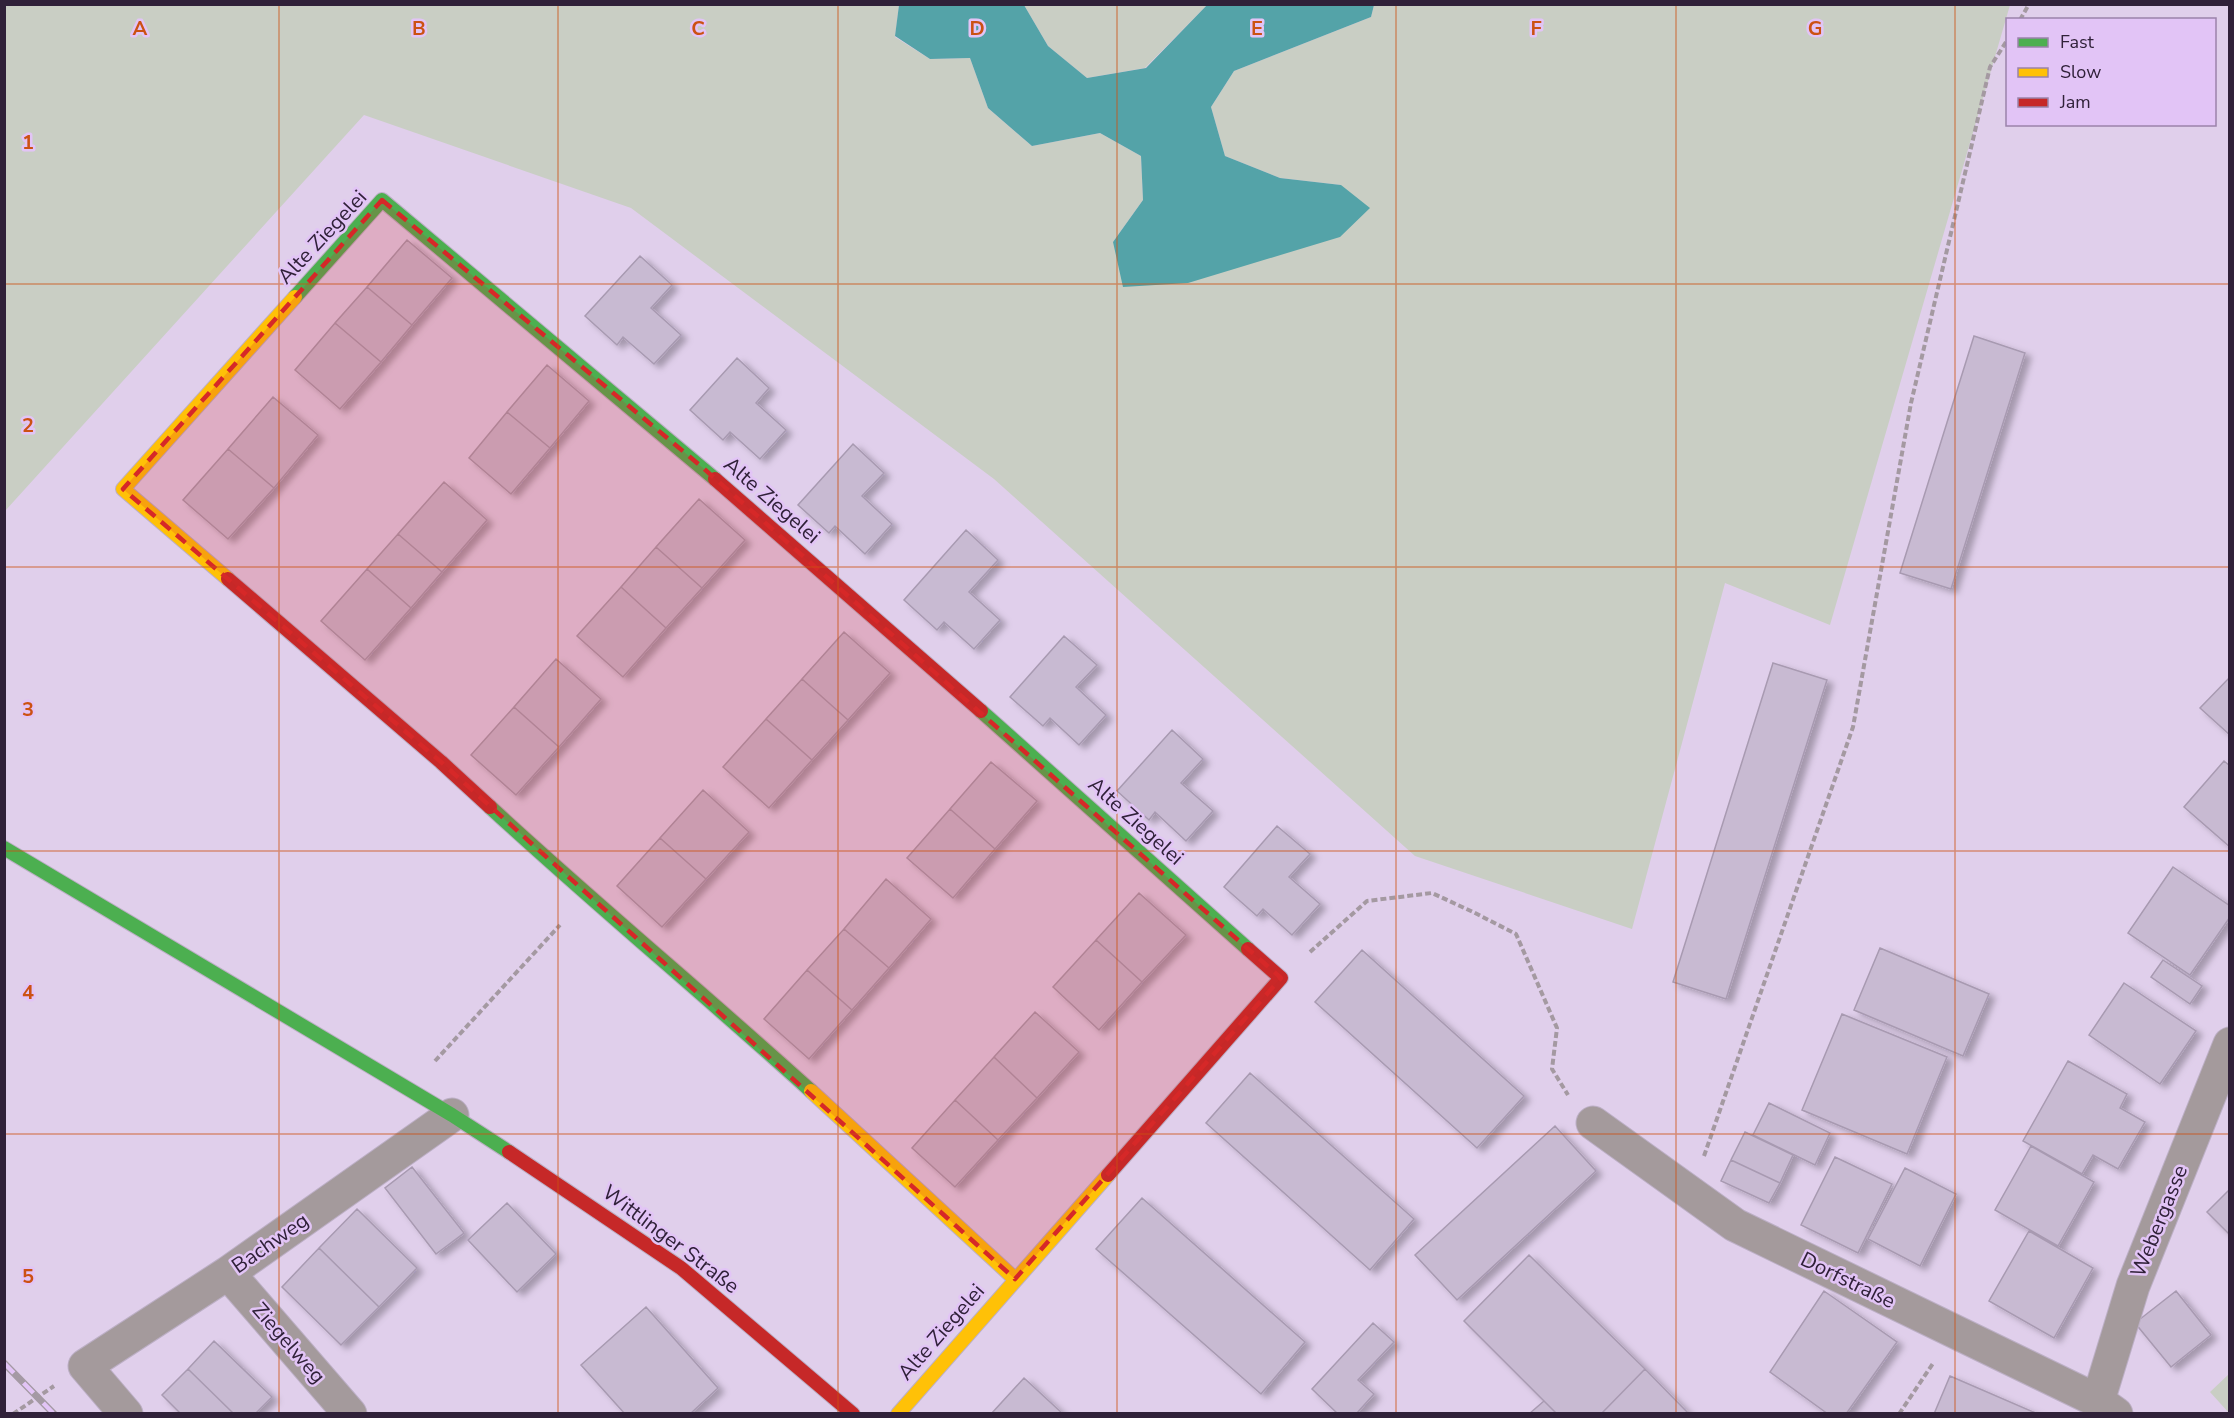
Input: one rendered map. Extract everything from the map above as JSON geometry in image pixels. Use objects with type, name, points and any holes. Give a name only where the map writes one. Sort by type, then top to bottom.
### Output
[{"type":"street","name":"Alte Ziegelei","points":[[898,1413],[1281,978],[737,497],[382,200],[123,489],[441,762],[587,896],[736,1023],[1015,1279]]},
{"type":"street","name":"Wittlinger Straße","points":[[4,848],[452,1114],[568,1190],[681,1268],[853,1413]]},
{"type":"street","name":"Webergasse","points":[[2107,1407],[2133,1286],[2229,1044]]},
{"type":"street","name":"Bachweg","points":[[85,1366],[228,1272],[452,1114]]},
{"type":"street","name":"Dorfstraße","points":[[1593,1123],[1735,1225],[2107,1407]]},
{"type":"street","name":"Ziegelweg","points":[[228,1272],[350,1413]]},
{"type":"street","points":[[85,1366],[126,1413]]},
{"type":"path","points":[[2021,18],[2029,4]]},
{"type":"path","points":[[1692,1194],[1853,727],[1911,403],[1990,67],[2006,41]]},
{"type":"path","points":[[1281,978],[1366,901],[1432,893],[1473,912],[1516,934],[1557,1028],[1552,1069],[1570,1098],[1593,1123]]},
{"type":"path","points":[[409,1090],[587,896]]},
{"type":"path","points":[[1899,1413],[1955,1332]]},
{"type":"path","points":[[13,1413],[85,1366]]},
{"type":"highlighted area","points":[[382,200],[702,467],[1281,978],[1015,1279],[441,762],[123,489]]},
{"type":"shaded area","points":[[5,5],[899,5],[895,37],[930,59],[970,58],[988,108],[1032,146],[1100,133],[1141,156],[1143,200],[1113,242],[1341,185],[1280,178],[1225,156],[1211,107],[1234,71],[1371,17],[1374,5],[2010,5],[1830,625],[1725,583],[1632,929],[1415,856],[994,479],[631,208],[364,115],[5,511]]},
{"type":"shaded area","points":[[899,5],[1024,5],[1048,46],[1087,78],[1146,68],[1207,5],[1374,5],[1371,17],[1234,71],[1211,107],[1225,156],[1280,178],[1341,185],[1370,208],[1340,237],[1188,283],[1123,287],[1113,242],[1143,200],[1141,156],[1100,133],[1032,146],[988,108],[970,58],[930,59],[895,36]]},
{"type":"shaded area","points":[[1024,5],[1207,5],[1145,68],[1087,78],[1048,46]]},
{"type":"shaded area","points":[[2229,1374],[2229,1413],[2210,1392]]},
{"type":"building","points":[[407,240],[452,278],[412,325],[367,287]]},
{"type":"building","points":[[640,256],[672,285],[651,308],[681,335],[654,364],[623,337],[617,345],[585,316]]},
{"type":"building","points":[[367,287],[412,325],[381,362],[335,323]]},
{"type":"building","points":[[335,323],[381,362],[340,409],[295,370]]},
{"type":"building","points":[[1974,336],[2025,353],[1951,589],[1900,573]]},
{"type":"building","points":[[737,358],[769,388],[756,403],[786,430],[760,459],[730,432],[723,440],[690,410]]},
{"type":"building","points":[[547,365],[589,401],[550,448],[507,412]]},
{"type":"building","points":[[273,397],[318,435],[274,488],[228,449]]},
{"type":"building","points":[[507,412],[550,448],[511,494],[469,458]]},
{"type":"building","points":[[853,444],[884,473],[862,496],[892,524],[865,554],[835,526],[829,533],[798,505]]},
{"type":"building","points":[[228,449],[274,488],[228,539],[183,500]]},
{"type":"building","points":[[444,482],[487,520],[442,572],[398,534]]},
{"type":"building","points":[[699,499],[745,540],[702,588],[656,547]]},
{"type":"building","points":[[966,530],[998,560],[969,592],[1000,620],[974,649],[944,622],[937,630],[904,600]]},
{"type":"building","points":[[398,534],[442,572],[411,608],[367,569]]},
{"type":"building","points":[[656,547],[702,588],[666,628],[621,587]]},
{"type":"building","points":[[367,569],[411,608],[365,660],[321,621]]},
{"type":"building","points":[[621,587],[666,628],[623,677],[577,636]]},
{"type":"building","points":[[844,632],[890,673],[848,720],[802,679]]},
{"type":"building","points":[[1064,636],[1097,665],[1076,687],[1106,715],[1079,745],[1050,718],[1043,726],[1010,697]]},
{"type":"building","points":[[556,659],[601,699],[559,747],[514,707]]},
{"type":"building","points":[[1773,663],[1827,680],[1726,999],[1673,982]]},
{"type":"building","points":[[2230,677],[2230,735],[2200,708]]},
{"type":"building","points":[[802,679],[848,720],[812,760],[766,719]]},
{"type":"building","points":[[514,707],[559,747],[516,795],[471,755]]},
{"type":"building","points":[[766,719],[812,760],[769,808],[723,767]]},
{"type":"building","points":[[1172,730],[1203,759],[1181,783],[1213,811],[1186,841],[1155,812],[1149,820],[1117,791]]},
{"type":"building","points":[[2224,761],[2230,766],[2230,847],[2184,807]]},
{"type":"building","points":[[991,762],[1037,801],[995,849],[950,809]]},
{"type":"building","points":[[703,790],[749,832],[706,879],[660,838]]},
{"type":"building","points":[[950,809],[995,849],[953,898],[907,858]]},
{"type":"building","points":[[1277,826],[1310,854],[1289,877],[1320,904],[1292,935],[1263,909],[1257,916],[1224,887]]},
{"type":"building","points":[[660,838],[706,879],[662,927],[617,886]]},
{"type":"building","points":[[2173,867],[2230,906],[2230,917],[2190,975],[2128,933]]},
{"type":"building","points":[[886,879],[931,919],[889,968],[844,929]]},
{"type":"building","points":[[1139,893],[1186,935],[1142,982],[1096,940]]},
{"type":"building","points":[[844,929],[889,968],[852,1010],[807,970]]},
{"type":"building","points":[[1096,940],[1142,982],[1099,1030],[1053,987]]},
{"type":"building","points":[[1880,948],[1989,994],[1963,1056],[1854,1010]]},
{"type":"building","points":[[1362,950],[1524,1096],[1477,1148],[1315,1002]]},
{"type":"building","points":[[2163,960],[2202,986],[2190,1004],[2151,977]]},
{"type":"building","points":[[807,970],[852,1010],[809,1059],[764,1019]]},
{"type":"building","points":[[2124,983],[2196,1031],[2160,1084],[2089,1035]]},
{"type":"building","points":[[1035,1012],[1079,1052],[1037,1098],[994,1057]]},
{"type":"building","points":[[1842,1014],[1947,1057],[1907,1154],[1802,1110]]},
{"type":"building","points":[[994,1057],[1037,1098],[998,1140],[955,1100]]},
{"type":"building","points":[[2068,1061],[2127,1094],[2120,1108],[2145,1122],[2118,1169],[2093,1155],[2082,1174],[2023,1141]]},
{"type":"building","points":[[1250,1073],[1414,1219],[1370,1270],[1206,1123]]},
{"type":"building","points":[[955,1100],[998,1140],[955,1187],[912,1148]]},
{"type":"building","points":[[1769,1103],[1830,1133],[1815,1165],[1753,1135]]},
{"type":"building","points":[[1555,1126],[1596,1171],[1457,1300],[1415,1255]]},
{"type":"building","points":[[1745,1132],[1793,1155],[1780,1183],[1731,1160]]},
{"type":"building","points":[[2031,1146],[2094,1182],[2058,1246],[1995,1210]]},
{"type":"building","points":[[1835,1157],[1892,1184],[1858,1253],[1801,1225]]},
{"type":"building","points":[[1731,1160],[1780,1183],[1769,1203],[1721,1181]]},
{"type":"building","points":[[412,1167],[464,1233],[436,1254],[385,1188]]},
{"type":"building","points":[[1905,1168],[1956,1194],[1920,1266],[1868,1239]]},
{"type":"building","points":[[2230,1189],[2230,1235],[2207,1212]]},
{"type":"building","points":[[1142,1198],[1305,1342],[1261,1394],[1096,1249]]},
{"type":"building","points":[[507,1203],[556,1254],[517,1292],[468,1240]]},
{"type":"building","points":[[357,1209],[417,1268],[379,1307],[319,1248]]},
{"type":"building","points":[[2029,1231],[2093,1268],[2054,1338],[1989,1301]]},
{"type":"building","points":[[319,1248],[379,1307],[341,1345],[282,1287]]},
{"type":"building","points":[[1529,1255],[1645,1369],[1601,1414],[1557,1414],[1464,1321]]},
{"type":"building","points":[[1824,1291],[1897,1342],[1846,1414],[1828,1414],[1770,1372]]},
{"type":"building","points":[[2176,1291],[2211,1335],[2171,1367],[2135,1323]]},
{"type":"building","points":[[646,1307],[718,1388],[690,1414],[625,1414],[581,1365]]},
{"type":"building","points":[[1373,1323],[1394,1342],[1358,1380],[1374,1394],[1356,1414],[1338,1414],[1312,1389]]},
{"type":"building","points":[[214,1341],[272,1397],[255,1414],[234,1414],[188,1369]]},
{"type":"building","points":[[188,1369],[234,1414],[181,1414],[162,1395]]},
{"type":"building","points":[[1645,1369],[1689,1414],[1601,1414]]},
{"type":"building","points":[[1950,1376],[2038,1414],[1934,1414]]},
{"type":"building","points":[[1024,1378],[1063,1414],[991,1414]]},
{"type":"building","points":[[1544,1401],[1557,1414],[1529,1414]]},
{"type":"railway","points":[[4,1363],[54,1414]]},
{"type":"traffic: fast","points":[[295,297],[382,200],[715,479]]},
{"type":"traffic: fast","points":[[981,711],[1248,949]]},
{"type":"traffic: fast","points":[[490,807],[811,1091]]},
{"type":"traffic: fast","points":[[4,848],[452,1115],[509,1152]]},
{"type":"traffic: slow","points":[[228,579],[123,489],[295,297]]},
{"type":"traffic: slow","points":[[811,1091],[1015,1279]]},
{"type":"traffic: slow","points":[[898,1414],[1108,1175]]},
{"type":"traffic: jam","points":[[715,479],[981,711]]},
{"type":"traffic: jam","points":[[228,579],[490,807]]},
{"type":"traffic: jam","points":[[1108,1175],[1281,978],[1248,949]]},
{"type":"traffic: jam","points":[[509,1152],[681,1268],[853,1414]]}]
